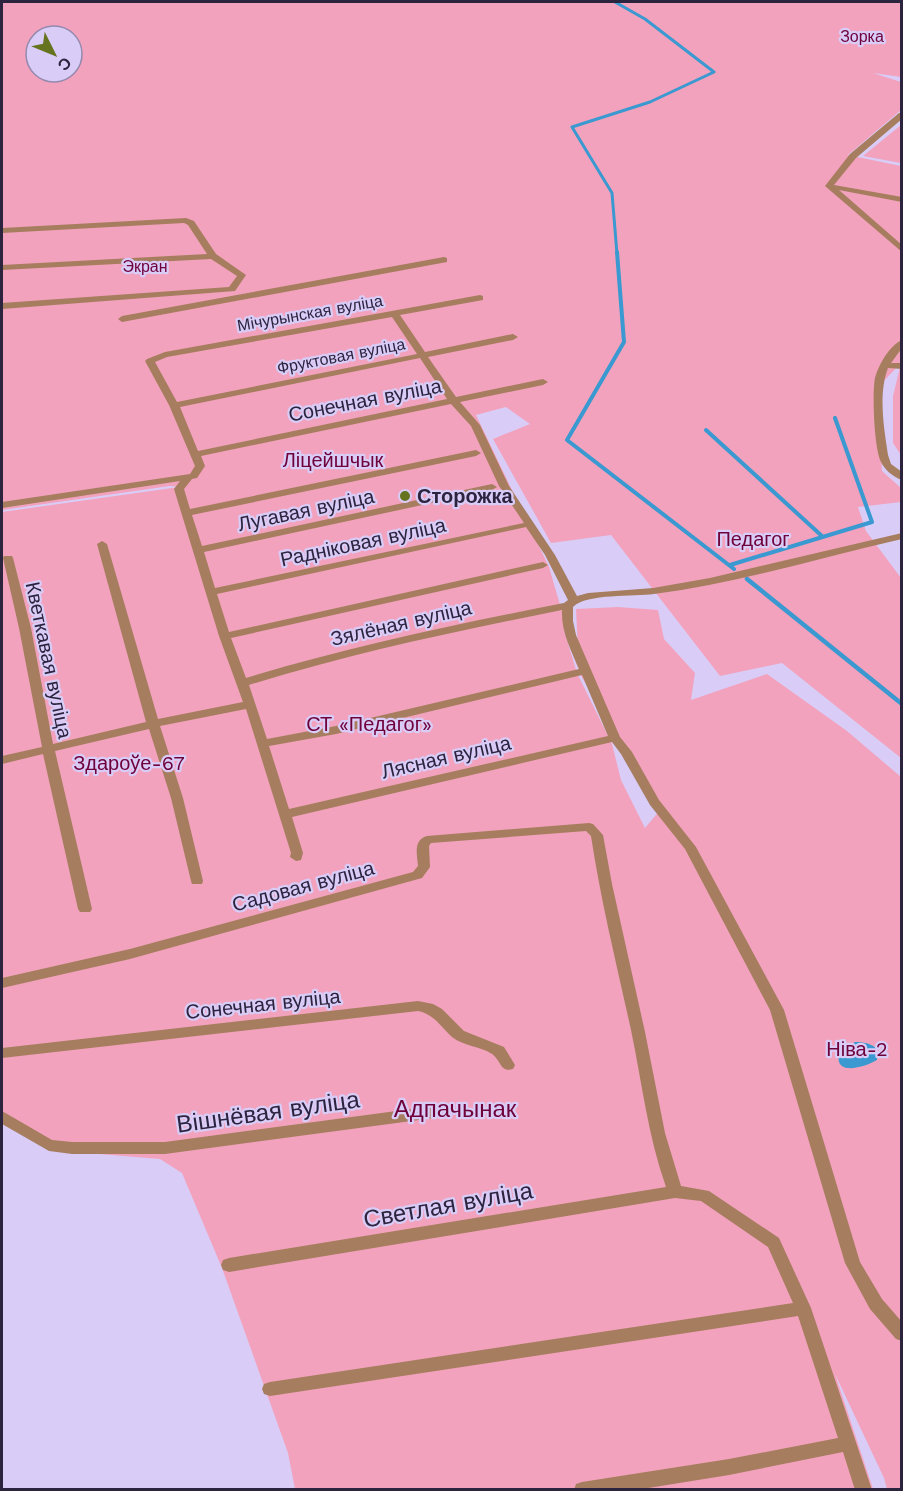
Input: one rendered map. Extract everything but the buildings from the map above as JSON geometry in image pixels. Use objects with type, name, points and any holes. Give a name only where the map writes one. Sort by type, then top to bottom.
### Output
[{"type":"street","points":[[829,186],[853,156],[902,115]]},
{"type":"street","points":[[829,186],[902,200]]},
{"type":"street","points":[[829,186],[902,250]]},
{"type":"street","points":[[2,231],[175,220],[191,222],[213,256],[242,275],[232,289]]},
{"type":"street","points":[[2,268],[213,256]]},
{"type":"street","points":[[122,319],[444,260]]},
{"type":"street","points":[[232,289],[239,298]]},
{"type":"street","points":[[2,306],[232,289]]},
{"type":"street","name":"Мічурынская вуліца","points":[[174,405],[150,364],[153,358],[480,298]]},
{"type":"street","points":[[394,312],[455,402],[475,425],[504,486],[550,555],[571,603],[567,621],[570,635],[615,738],[626,752],[654,802],[690,846],[777,1010],[853,1263],[876,1304],[902,1335]]},
{"type":"street","name":"Фруктовая вуліца","points":[[174,405],[513,337]]},
{"type":"street","points":[[902,343],[892,351],[879,380],[884,461],[890,469],[902,477]]},
{"type":"street","points":[[886,365],[902,366]]},
{"type":"street","name":"Сонечная вуліца","points":[[196,454],[543,382]]},
{"type":"street","points":[[2,505],[193,476],[200,466],[174,405]]},
{"type":"street","points":[[185,513],[476,453]]},
{"type":"street","points":[[181,478],[187,480],[179,489],[185,513],[250,704],[297,853],[296,857]]},
{"type":"street","name":"Лугавая вуліца","points":[[197,550],[492,488]]},
{"type":"street","name":"Радніковая вуліца","points":[[212,592],[522,526]]},
{"type":"street","name":"Зялёная вуліца","points":[[243,683],[315,661],[571,603],[588,596],[653,591],[710,581],[902,536]]},
{"type":"street","points":[[102,544],[153,724],[177,798],[197,881]]},
{"type":"street","name":"Кветкавая вуліца","points":[[8,558],[25,628],[48,749],[85,909]]},
{"type":"street","points":[[225,636],[543,565]]},
{"type":"street","points":[[262,744],[348,727],[586,671]]},
{"type":"street","points":[[2,760],[153,724],[250,704]]},
{"type":"street","name":"Лясная вуліца","points":[[285,814],[615,738]]},
{"type":"street","name":"Садовая вуліца","points":[[2,983],[130,954],[409,877],[422,871],[424,867],[423,845],[427,840],[589,828],[597,835],[605,892],[631,1000],[661,1148],[675,1192]]},
{"type":"street","name":"Сонечная вуліца","points":[[2,1053],[418,1006],[429,1008],[437,1013],[459,1035],[499,1051],[508,1065]]},
{"type":"street","name":"Вішнёвая вуліца","points":[[2,1118],[49,1145],[82,1148],[165,1148],[449,1110]]},
{"type":"street","name":"Светлая вуліца","points":[[229,1265],[675,1192],[704,1195],[774,1243],[803,1308],[864,1490]]},
{"type":"street","points":[[270,1389],[803,1308]]},
{"type":"street","points":[[582,1490],[729,1467],[849,1443]]},
{"type":"green space","points":[[2,2],[901,2],[901,77],[873,73],[901,82],[901,110],[848,155],[901,166],[901,363],[877,388],[882,471],[901,488],[901,502],[858,507],[866,531],[901,578],[901,758],[782,663],[720,676],[611,535],[551,543],[493,439],[530,424],[506,407],[476,415],[549,567],[579,670],[576,609],[618,607],[658,610],[664,639],[695,673],[691,700],[767,674],[847,731],[901,777],[901,1489],[887,1489],[835,1374],[873,1489],[295,1489],[288,1453],[222,1268],[182,1173],[160,1159],[74,1152],[42,1146],[2,1122],[2,512],[179,487],[170,486],[2,510]],"holes":[[[563,627],[580,674],[661,809],[645,828],[621,780],[612,744],[577,673]]]},
{"type":"green space","points":[[901,125],[901,163],[863,156]]},
{"type":"green space","points":[[901,363],[901,455],[893,443],[893,396]]},
{"type":"water","points":[[855,1042],[867,1043],[875,1047],[877,1060],[851,1068],[840,1064],[840,1050]]},
{"type":"waterway","points":[[615,2],[645,19],[714,72],[650,102],[572,127],[612,193],[617,254]]},
{"type":"waterway","points":[[617,252],[624,342],[567,440],[734,569]]},
{"type":"waterway","points":[[823,537],[872,522],[835,418]]},
{"type":"waterway","points":[[706,430],[823,537]]},
{"type":"waterway","points":[[730,565],[823,537]]},
{"type":"waterway","points":[[747,579],[902,704]]},
{"type":"place","name":"Сторожка","points":[[405,496]]},
{"type":"park label","name":"Зорка","points":[[862,36]]},
{"type":"park label","name":"Экран","points":[[145,266]]},
{"type":"park label","name":"Ліцейшчык","points":[[333,460]]},
{"type":"park label","name":"Педагог","points":[[753,539]]},
{"type":"park label","name":"СТ «Педагог»","points":[[369,724]]},
{"type":"park label","name":"Здароўе-67","points":[[129,763]]},
{"type":"park label","name":"Ніва-2","points":[[857,1049]]},
{"type":"park label","name":"Адпачынак","points":[[455,1109]]}]
